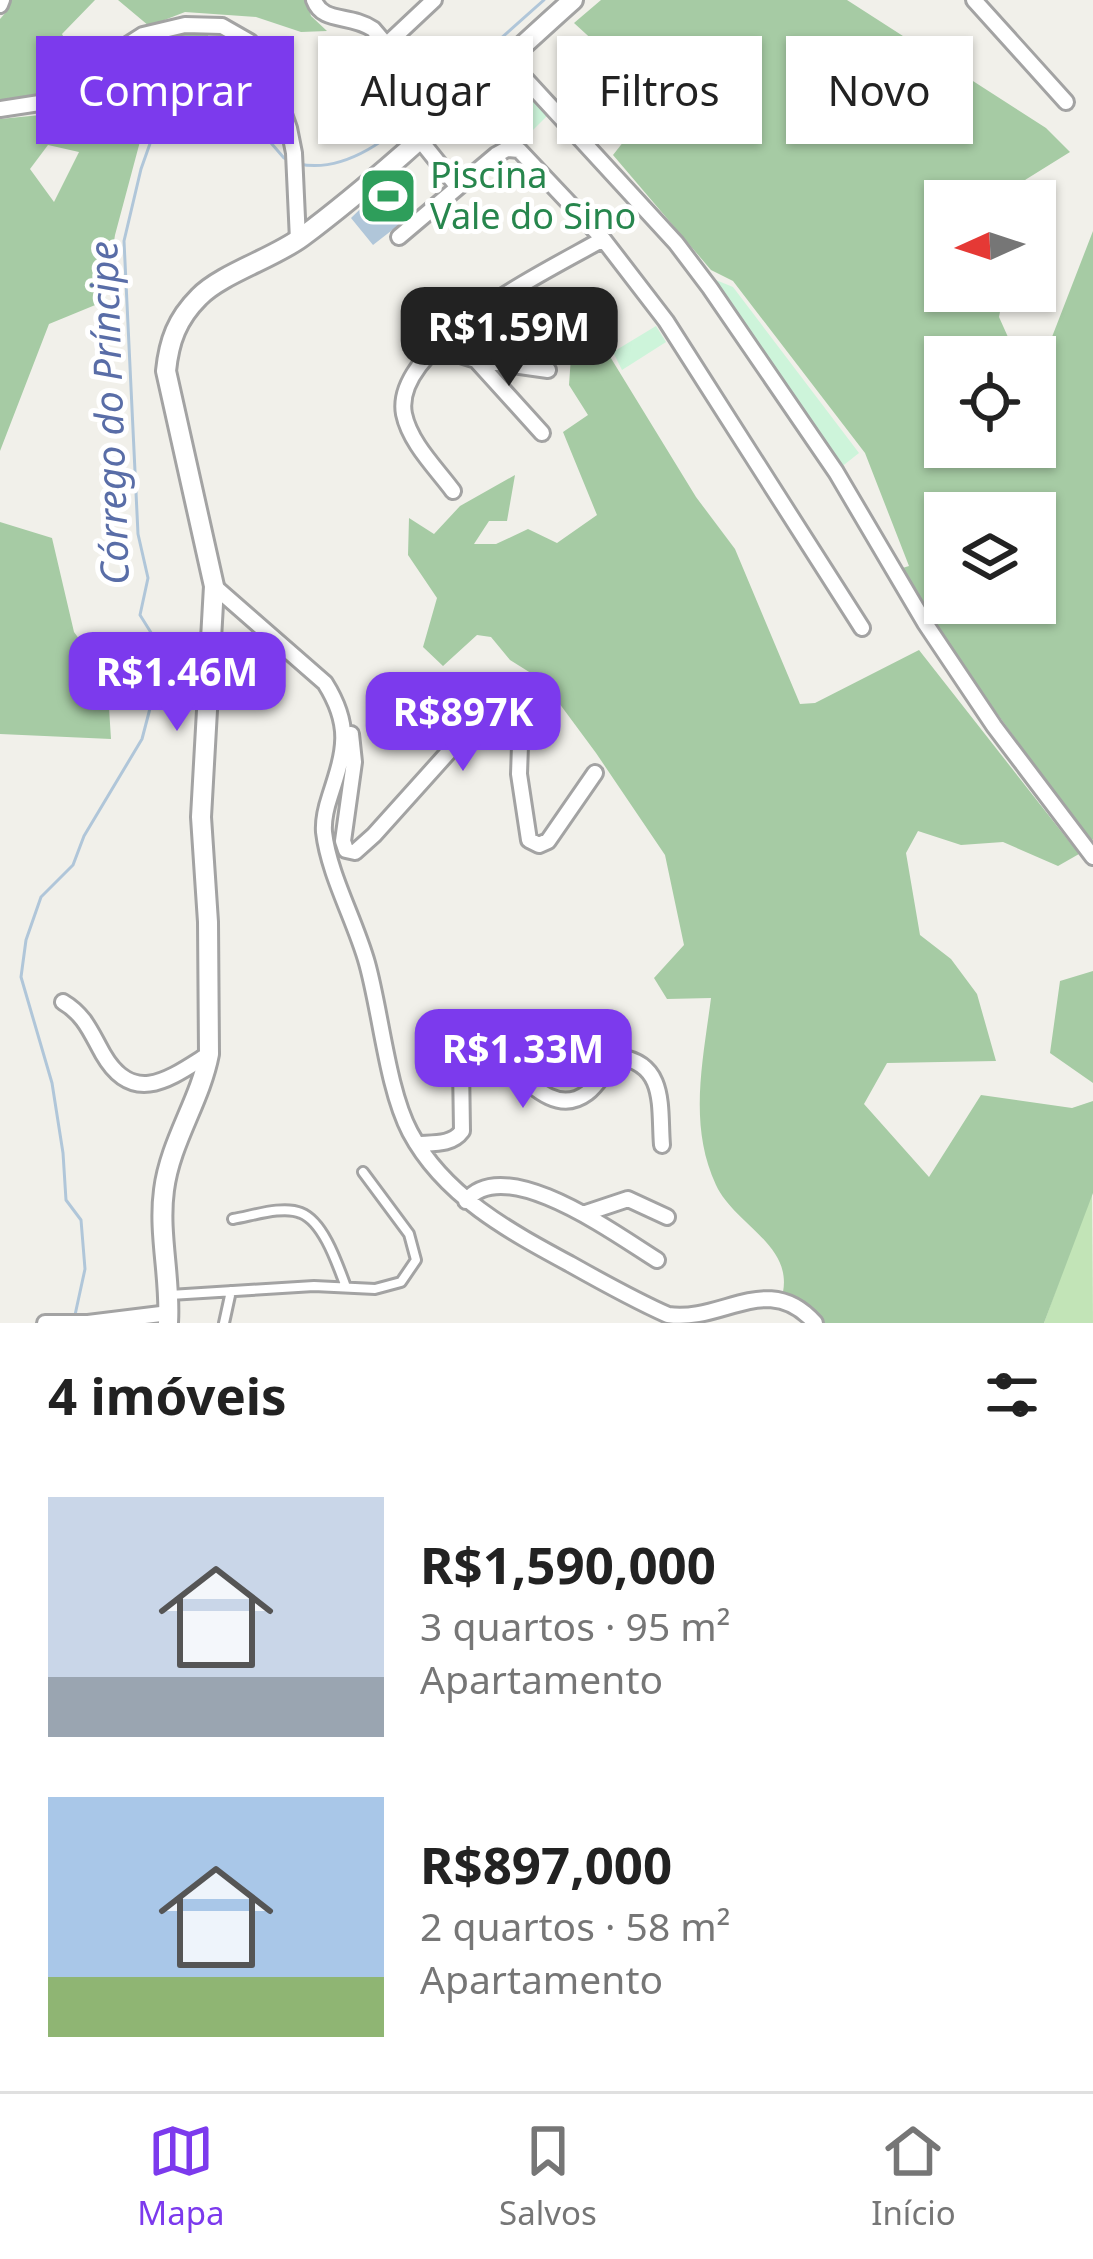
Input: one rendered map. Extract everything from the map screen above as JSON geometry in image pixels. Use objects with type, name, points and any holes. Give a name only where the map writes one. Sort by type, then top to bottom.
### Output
[{"type":"street","points":[[314,0],[325,15],[359,20],[379,36]]},
{"type":"street","points":[[396,36],[434,0]]},
{"type":"street","points":[[533,36],[573,0]]},
{"type":"street","points":[[974,0],[1066,102]]},
{"type":"street","points":[[0,109],[46,102],[70,90],[143,35],[185,25],[222,26],[250,42],[270,75],[289,128],[298,240]]},
{"type":"street","points":[[533,87],[676,243],[710,288],[836,472],[925,623],[994,726],[1093,856]]},
{"type":"street","points":[[51,1322],[87,1323],[168,1310],[163,1194],[169,1164],[206,1073],[209,1054],[201,817],[214,586],[166,371],[168,344],[181,318],[202,293],[298,240],[415,144]]},
{"type":"street","points":[[423,144],[457,186]]},
{"type":"street","points":[[399,237],[496,155],[518,150],[603,239],[666,321],[862,628]]},
{"type":"street","points":[[453,491],[412,436],[403,410],[417,366],[463,323],[603,239]]},
{"type":"street","points":[[435,347],[548,370]]},
{"type":"street","points":[[476,359],[542,433]]},
{"type":"street","points":[[214,586],[325,683],[353,738],[346,850],[356,852],[374,836],[507,687],[515,684],[522,688],[519,774],[530,840],[548,841],[595,773]]},
{"type":"street","points":[[343,719],[345,741],[326,811],[325,838],[368,966],[408,1129],[437,1172],[466,1201],[524,1239],[668,1315],[684,1319],[742,1304],[783,1300],[814,1323]]},
{"type":"street","points":[[63,1002],[78,1011],[107,1061],[128,1079],[148,1086],[166,1081],[209,1054]]},
{"type":"street","points":[[418,1144],[448,1142],[462,1131],[461,1065],[465,1052],[480,1044],[494,1049],[540,1094],[556,1100],[581,1098],[619,1057],[641,1064],[657,1084],[662,1145]]},
{"type":"street","points":[[466,1201],[473,1191],[498,1184],[531,1191],[584,1214],[657,1260]]},
{"type":"street","points":[[584,1214],[628,1198],[667,1217]]},
{"type":"lane","points":[[168,1310],[230,1291],[314,1286],[375,1289],[401,1282],[416,1260],[409,1234],[363,1172]]},
{"type":"lane","points":[[233,1219],[300,1212],[314,1222],[333,1252],[346,1287]]},
{"type":"lane","points":[[224,1323],[230,1291]]},
{"type":"green space","points":[[9,0],[95,0],[63,36],[36,36],[36,96],[0,100],[0,19]]},
{"type":"green space","points":[[118,0],[307,0],[311,16],[327,31],[301,32],[256,17],[185,12],[149,26]]},
{"type":"green space","points":[[601,0],[847,0],[903,36],[786,36],[786,144],[973,144],[973,81],[1046,128],[1070,152],[1025,180],[924,180],[924,312],[1000,312],[1008,336],[924,336],[924,468],[1056,468],[1056,336],[1052,336],[1093,231],[1093,840],[934,624],[1056,624],[1056,492],[924,492],[924,610],[896,570],[909,566],[865,453],[733,281],[711,270],[613,155],[622,144],[762,144],[762,36],[588,36],[574,23]]},
{"type":"green space","points":[[184,29],[208,36],[169,36]]},
{"type":"green space","points":[[533,96],[549,114],[533,130]]},
{"type":"green space","points":[[36,115],[36,144],[139,144],[115,235],[105,301],[49,324],[0,451],[0,119]],"holes":[[[48,145],[79,152],[54,202],[30,169]]]},
{"type":"green space","points":[[711,278],[733,287],[859,453],[840,468]]},
{"type":"green space","points":[[590,324],[696,497],[735,549],[800,704],[815,703],[919,650],[1079,854],[1058,866],[1003,842],[961,845],[918,831],[906,853],[920,935],[951,959],[977,994],[996,1061],[887,1063],[864,1104],[929,1177],[981,1095],[1072,1108],[1093,1101],[1093,1193],[1044,1323],[822,1323],[812,1310],[783,1292],[783,1275],[771,1247],[724,1199],[707,1162],[700,1093],[711,998],[667,999],[654,978],[684,945],[665,855],[542,680],[510,660],[491,637],[477,635],[443,666],[423,647],[437,598],[408,555],[409,518],[434,534],[460,506],[515,475],[507,521],[489,521],[474,544],[496,544],[528,529],[557,543],[597,515],[563,432],[588,415],[569,385],[573,328]]},
{"type":"green space","points":[[656,326],[666,342],[622,370],[613,352]]},
{"type":"green space","points":[[0,522],[52,538],[74,632],[107,677],[111,739],[0,734]]},
{"type":"green space","points":[[1093,971],[1093,1083],[1050,1053],[1060,981]]},
{"type":"green space","points":[[1092,1190],[1093,1323],[1044,1323]]},
{"type":"water","name":"Piscina Vale do Sino","points":[[390,180],[414,213],[373,245],[351,218]]},
{"type":"waterway","name":"Córrego do Príncipe","points":[[503,36],[544,0]]},
{"type":"waterway","name":"Córrego do Príncipe","points":[[75,1315],[85,1269],[81,1220],[66,1200],[52,1083],[21,977],[26,940],[41,897],[73,865],[84,836],[142,739],[153,697],[155,639],[140,615],[148,578],[138,534],[124,241],[141,169],[169,90],[182,73],[202,63],[227,73],[252,121],[290,161]]},
{"type":"waterway","name":"Córrego do Príncipe","points":[[299,164],[334,163],[377,144]]},
{"type":"place","name":"Piscina Vale do Sino","points":[[388,196]]}]
